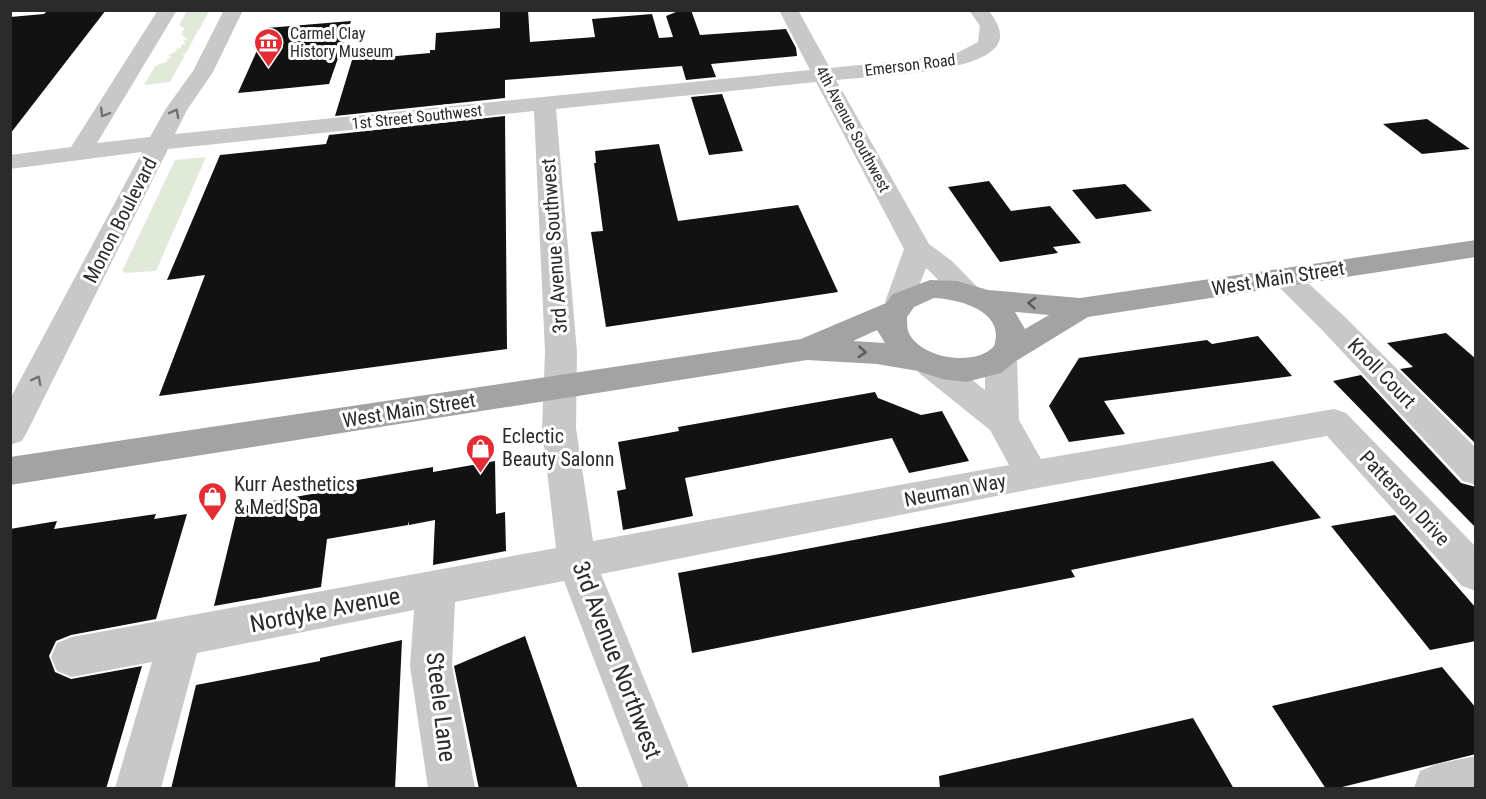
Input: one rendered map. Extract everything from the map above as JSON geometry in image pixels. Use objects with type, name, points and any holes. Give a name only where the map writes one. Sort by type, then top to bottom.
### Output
[{"type":"main road","name":"West Main Street","points":[[976,296],[1080,308],[1476,248]]},
{"type":"main road","points":[[930,290],[976,296],[1001,313],[1011,328],[1010,345],[1004,356],[991,365],[962,371],[923,362],[896,342],[890,321],[896,307],[913,294],[930,290]]},
{"type":"main road","name":"West Main Street","points":[[807,349],[896,307]]},
{"type":"main road","name":"West Main Street","points":[[1004,356],[1080,308]]},
{"type":"main road","name":"West Main Street","points":[[10,471],[807,349],[877,353],[923,362]]},
{"type":"street","points":[[79,153],[168,10]]},
{"type":"street","name":"Monon Boulevard","points":[[10,432],[176,110],[203,72],[234,10]]},
{"type":"street","name":"4th Avenue Southwest","points":[[788,10],[918,249],[976,296]]},
{"type":"street","name":"Emerson Road","points":[[824,75],[964,58],[987,45],[992,34],[990,24],[978,10]]},
{"type":"street","name":"1st Street Southwest","points":[[10,162],[160,144],[824,75]]},
{"type":"street","name":"3rd Avenue Southwest","points":[[545,104],[561,352],[559,388]]},
{"type":"street","points":[[896,307],[918,249]]},
{"type":"street","name":"Knoll Court","points":[[1286,278],[1334,324],[1476,471]]},
{"type":"street","points":[[1002,421],[1004,356]]},
{"type":"street","points":[[923,362],[1002,421],[1032,475]]},
{"type":"street","name":"3rd Avenue Northwest","points":[[559,388],[560,438],[577,562],[666,789]]},
{"type":"street","name":"Neuman Way","points":[[577,562],[1032,475],[1334,422]]},
{"type":"street","name":"Patterson Drive","points":[[1334,422],[1476,574]]},
{"type":"street","name":"Nordyke Avenue","points":[[72,657],[577,562]]},
{"type":"street","name":"Steele Lane","points":[[436,590],[431,666],[452,789]]},
{"type":"street","points":[[138,789],[180,637]]},
{"type":"street","points":[[1437,789],[1476,778]]},
{"type":"green space","points":[[187,11],[209,11],[199,30],[194,31],[198,31],[186,53],[181,54],[185,55],[170,82],[144,85],[155,66],[168,61],[166,59],[172,57],[168,56],[178,50],[174,49],[186,44],[183,41],[188,39],[183,38],[186,36],[181,36],[183,33],[181,32],[185,29],[179,25]]},
{"type":"green space","points":[[206,157],[156,271],[126,273],[122,270],[175,160]]},
{"type":"building","points":[[48,10],[106,10],[10,134],[10,17],[44,14]]},
{"type":"building","points":[[500,10],[528,10],[530,42],[595,37],[592,19],[652,14],[659,38],[673,37],[666,16],[681,10],[691,10],[700,35],[786,29],[796,48],[797,56],[711,64],[716,77],[686,80],[682,66],[505,80],[505,98],[335,116],[352,60],[430,53],[430,50],[435,50],[436,33],[500,28]]},
{"type":"building","points":[[351,21],[329,84],[238,93],[267,28]]},
{"type":"building","points":[[722,94],[743,151],[709,155],[691,97]]},
{"type":"building","points":[[505,116],[507,349],[159,396],[205,275],[167,280],[220,155],[326,144],[329,135]]},
{"type":"building","points":[[1427,119],[1470,149],[1422,154],[1383,124]]},
{"type":"building","points":[[659,144],[678,221],[798,205],[838,292],[606,327],[591,232],[603,231],[594,163],[596,163],[595,151]]},
{"type":"building","points":[[989,181],[1011,211],[1050,206],[1081,243],[1053,247],[1058,253],[1000,262],[948,187]]},
{"type":"building","points":[[1125,184],[1152,211],[1096,219],[1072,190]]},
{"type":"building","points":[[1446,333],[1476,359],[1476,444],[1400,369],[1413,367],[1387,343]]},
{"type":"building","points":[[1258,336],[1292,376],[1104,401],[1125,434],[1069,442],[1049,406],[1079,358],[1207,340],[1212,344]]},
{"type":"building","points":[[1361,375],[1461,483],[1476,487],[1476,528],[1333,381]]},
{"type":"building","points":[[875,392],[878,398],[921,415],[942,411],[969,461],[909,473],[892,438],[685,478],[693,516],[623,530],[617,491],[626,489],[618,442],[679,431],[678,427]]},
{"type":"building","points":[[495,461],[496,514],[505,512],[506,551],[433,565],[435,520],[409,525],[408,521],[408,525],[327,539],[321,587],[214,606],[238,507],[340,489],[340,483],[433,467],[433,472]]},
{"type":"building","points":[[1273,461],[1321,518],[1071,570],[1075,577],[692,653],[678,573]]},
{"type":"building","points":[[156,514],[154,519],[187,514],[156,619],[71,635],[56,641],[49,656],[55,672],[71,679],[142,666],[106,789],[10,789],[10,529],[57,521],[54,529]]},
{"type":"building","points":[[1395,515],[1476,608],[1476,641],[1430,650],[1331,526]]},
{"type":"building","points":[[525,636],[578,789],[479,789],[454,666]]},
{"type":"building","points":[[402,640],[395,789],[171,789],[196,685],[320,661],[320,658]]},
{"type":"building","points":[[1442,667],[1476,708],[1476,754],[1334,789],[1326,789],[1272,706]]},
{"type":"building","points":[[1193,718],[1234,789],[940,789],[939,776]]},
{"type":"place","name":"Carmel Clay History Museum","points":[[269,68]]},
{"type":"place","name":"Eclectic Beauty Salonn","points":[[481,474]]},
{"type":"place","name":"Kurr Aesthetics & Med Spa","points":[[213,522]]}]
